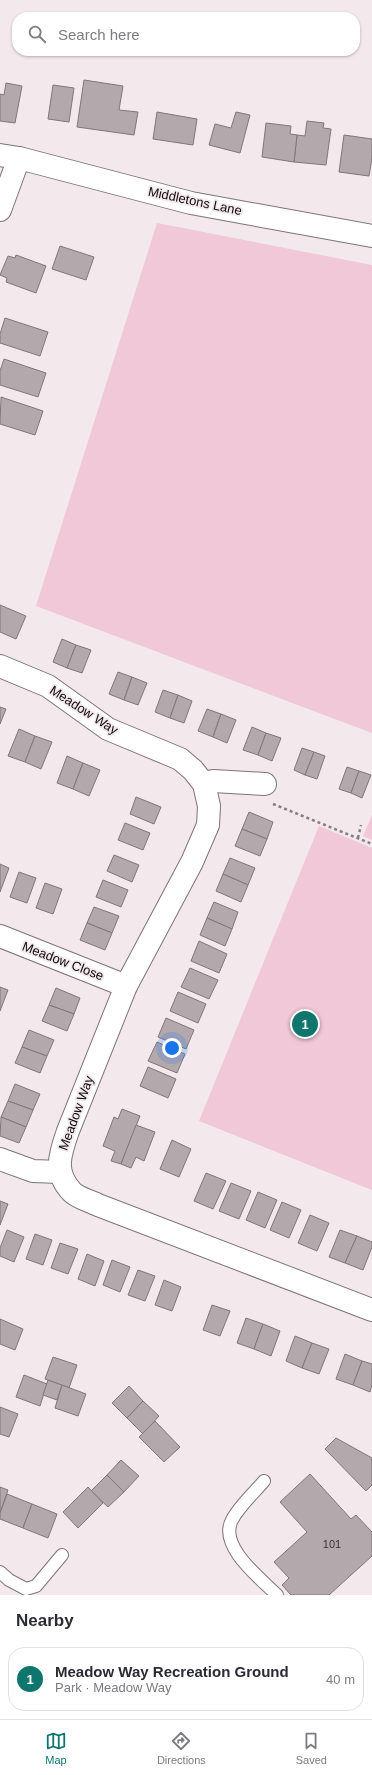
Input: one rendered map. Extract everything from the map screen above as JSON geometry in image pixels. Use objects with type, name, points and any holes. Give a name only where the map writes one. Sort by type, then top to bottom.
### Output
[{"type":"street","name":"Middletons Lane","points":[[0,210],[10,156],[191,203],[372,236]]},
{"type":"street","name":"Meadow Way","points":[[0,666],[48,686],[108,729],[180,759],[193,770],[204,784],[209,806],[208,825],[192,862],[126,986],[68,1130],[60,1154],[60,1172]]},
{"type":"street","points":[[204,784],[213,781],[268,794]]},
{"type":"street","name":"Meadow Close","points":[[0,936],[126,986]]},
{"type":"street","points":[[0,1159],[33,1171],[60,1172],[73,1193],[98,1205],[372,1310]]},
{"type":"lane","points":[[264,1481],[233,1518],[229,1533],[230,1542],[237,1554],[277,1595]]},
{"type":"lane","points":[[0,1572],[9,1580],[26,1589],[36,1586],[62,1555]]},
{"type":"path","points":[[268,794],[358,839],[372,844]]},
{"type":"path","points":[[358,839],[361,825]]},
{"type":"shaded area","points":[[157,223],[372,265],[372,733],[36,606]]},
{"type":"shaded area","points":[[372,815],[372,840],[363,836]]},
{"type":"shaded area","points":[[319,826],[372,848],[372,1190],[199,1121]]},
{"type":"building","points":[[84,80],[123,86],[119,110],[138,112],[134,135],[77,127]]},
{"type":"building","points":[[6,83],[22,86],[15,123],[0,121],[0,94],[4,95]]},
{"type":"building","points":[[53,85],[74,88],[69,122],[48,119]]},
{"type":"building","points":[[157,112],[197,119],[193,145],[153,139]]},
{"type":"building","points":[[236,112],[250,115],[240,153],[209,145],[215,124],[231,128]]},
{"type":"building","points":[[307,121],[324,123],[323,128],[331,129],[326,165],[294,162],[297,135],[305,136]]},
{"type":"building","points":[[266,123],[291,126],[290,134],[297,135],[294,162],[262,157]]},
{"type":"building","points":[[344,135],[372,139],[372,158],[369,176],[339,172]]},
{"type":"building","points":[[60,246],[94,257],[86,280],[52,269]]},
{"type":"building","points":[[16,255],[46,266],[36,293],[6,282],[7,278],[0,275],[8,256],[15,258]]},
{"type":"building","points":[[5,318],[48,332],[40,356],[0,343],[0,334]]},
{"type":"building","points":[[4,359],[46,373],[38,397],[0,385],[0,371]]},
{"type":"building","points":[[1,397],[43,411],[35,435],[0,424]]},
{"type":"building","points":[[0,605],[26,616],[16,639],[0,632]]},
{"type":"building","points":[[62,639],[76,645],[67,668],[53,662]]},
{"type":"building","points":[[76,645],[91,650],[82,673],[67,668]]},
{"type":"building","points":[[118,672],[132,677],[124,700],[109,694]]},
{"type":"building","points":[[132,677],[147,683],[138,705],[124,700]]},
{"type":"building","points":[[163,690],[178,695],[170,718],[155,712]]},
{"type":"building","points":[[178,695],[192,701],[184,723],[170,718]]},
{"type":"building","points":[[0,707],[6,709],[0,724]]},
{"type":"building","points":[[207,709],[221,714],[213,737],[198,731]]},
{"type":"building","points":[[221,714],[236,720],[227,743],[213,737]]},
{"type":"building","points":[[252,727],[266,733],[258,755],[243,750]]},
{"type":"building","points":[[19,729],[35,736],[25,762],[8,756]]},
{"type":"building","points":[[266,733],[281,738],[272,761],[258,755]]},
{"type":"building","points":[[35,736],[52,742],[41,769],[25,762]]},
{"type":"building","points":[[302,748],[314,752],[305,775],[294,770]]},
{"type":"building","points":[[314,752],[325,756],[317,779],[305,775]]},
{"type":"building","points":[[67,756],[83,763],[73,789],[57,783]]},
{"type":"building","points":[[83,763],[100,770],[89,796],[73,789]]},
{"type":"building","points":[[347,767],[359,771],[351,793],[339,789]]},
{"type":"building","points":[[359,771],[371,775],[362,798],[351,793]]},
{"type":"building","points":[[136,797],[161,807],[154,824],[130,814]]},
{"type":"building","points":[[249,812],[273,822],[267,839],[242,829]]},
{"type":"building","points":[[125,823],[150,833],[143,850],[118,840]]},
{"type":"building","points":[[242,829],[267,839],[260,856],[235,846]]},
{"type":"building","points":[[114,855],[139,865],[132,882],[107,871]]},
{"type":"building","points":[[230,858],[255,868],[248,885],[223,874]]},
{"type":"building","points":[[0,864],[9,868],[0,892]]},
{"type":"building","points":[[19,872],[36,878],[27,903],[10,897]]},
{"type":"building","points":[[223,874],[248,885],[241,902],[216,891]]},
{"type":"building","points":[[103,880],[128,890],[121,907],[96,897]]},
{"type":"building","points":[[45,883],[62,889],[53,914],[36,908]]},
{"type":"building","points":[[214,902],[238,912],[232,929],[207,918]]},
{"type":"building","points":[[94,907],[119,916],[112,933],[87,923]]},
{"type":"building","points":[[207,918],[232,929],[225,946],[200,935]]},
{"type":"building","points":[[87,923],[112,933],[105,950],[80,940]]},
{"type":"building","points":[[199,941],[227,954],[219,973],[191,961]]},
{"type":"building","points":[[190,968],[218,980],[209,999],[181,987]]},
{"type":"building","points":[[0,987],[8,990],[0,1011]]},
{"type":"building","points":[[56,988],[80,998],[74,1014],[49,1005]]},
{"type":"building","points":[[178,992],[206,1004],[198,1023],[170,1011]]},
{"type":"building","points":[[49,1005],[74,1014],[67,1031],[42,1021]]},
{"type":"building","points":[[166,1018],[194,1030],[186,1049],[158,1037]]},
{"type":"building","points":[[29,1030],[54,1040],[47,1056],[22,1047]]},
{"type":"building","points":[[157,1042],[185,1054],[177,1073],[148,1061]]},
{"type":"building","points":[[22,1047],[47,1056],[40,1073],[15,1063]]},
{"type":"building","points":[[148,1067],[176,1079],[168,1098],[140,1086]]},
{"type":"building","points":[[15,1084],[40,1094],[33,1110],[8,1101]]},
{"type":"building","points":[[8,1101],[33,1110],[26,1127],[1,1117]]},
{"type":"building","points":[[122,1109],[140,1116],[121,1164],[111,1161],[115,1151],[103,1146],[114,1117],[118,1119]]},
{"type":"building","points":[[1,1117],[26,1127],[19,1143],[0,1136]]},
{"type":"building","points":[[136,1125],[155,1132],[144,1161],[136,1157],[131,1168],[121,1164]]},
{"type":"building","points":[[172,1140],[191,1149],[179,1177],[160,1169]]},
{"type":"building","points":[[206,1173],[226,1181],[213,1209],[194,1201]]},
{"type":"building","points":[[231,1183],[251,1191],[239,1219],[219,1211]]},
{"type":"building","points":[[258,1192],[277,1200],[265,1228],[246,1220]]},
{"type":"building","points":[[0,1201],[8,1204],[0,1225]]},
{"type":"building","points":[[282,1202],[301,1210],[289,1238],[270,1230]]},
{"type":"building","points":[[310,1215],[329,1223],[317,1251],[298,1243]]},
{"type":"building","points":[[7,1230],[24,1237],[14,1262],[0,1256],[0,1248]]},
{"type":"building","points":[[340,1230],[357,1236],[345,1263],[329,1257]]},
{"type":"building","points":[[35,1234],[52,1240],[43,1265],[26,1259]]},
{"type":"building","points":[[357,1236],[372,1242],[372,1247],[363,1270],[345,1263]]},
{"type":"building","points":[[60,1243],[78,1249],[68,1274],[51,1268]]},
{"type":"building","points":[[87,1254],[104,1261],[95,1286],[78,1279]]},
{"type":"building","points":[[112,1260],[130,1267],[120,1292],[103,1285]]},
{"type":"building","points":[[138,1270],[155,1276],[145,1301],[128,1295]]},
{"type":"building","points":[[164,1280],[181,1287],[172,1311],[155,1305]]},
{"type":"building","points":[[212,1305],[230,1311],[220,1336],[203,1330]]},
{"type":"building","points":[[246,1318],[263,1324],[254,1349],[237,1343]]},
{"type":"building","points":[[0,1319],[23,1329],[15,1350],[0,1344]]},
{"type":"building","points":[[263,1324],[280,1331],[271,1356],[254,1349]]},
{"type":"building","points":[[295,1336],[312,1343],[302,1368],[286,1361]]},
{"type":"building","points":[[312,1343],[329,1349],[319,1374],[302,1368]]},
{"type":"building","points":[[345,1354],[362,1361],[353,1385],[336,1379]]},
{"type":"building","points":[[53,1357],[77,1365],[69,1388],[45,1379]]},
{"type":"building","points":[[362,1361],[372,1364],[372,1385],[370,1392],[353,1385]]},
{"type":"building","points":[[24,1375],[47,1384],[40,1406],[16,1397]]},
{"type":"building","points":[[48,1380],[62,1385],[57,1400],[43,1395]]},
{"type":"building","points":[[62,1385],[86,1394],[78,1416],[55,1408]]},
{"type":"building","points":[[129,1386],[143,1401],[127,1418],[112,1403]]},
{"type":"building","points":[[143,1401],[159,1416],[143,1434],[127,1418]]},
{"type":"building","points":[[0,1407],[18,1414],[9,1437],[0,1434]]},
{"type":"building","points":[[155,1421],[180,1447],[164,1462],[139,1437]]},
{"type":"building","points":[[336,1438],[372,1458],[372,1485],[366,1491],[325,1449]]},
{"type":"building","points":[[121,1460],[139,1476],[124,1492],[107,1475]]},
{"type":"building","points":[[310,1474],[351,1519],[356,1515],[372,1532],[372,1556],[329,1595],[291,1595],[282,1585],[289,1578],[274,1562],[307,1532],[280,1502]]},
{"type":"building","points":[[107,1475],[124,1492],[108,1507],[91,1491]]},
{"type":"building","points":[[0,1487],[8,1490],[0,1513]]},
{"type":"building","points":[[88,1487],[103,1503],[78,1528],[63,1512]]},
{"type":"building","points":[[7,1494],[32,1504],[23,1528],[0,1519],[0,1513]]},
{"type":"building","points":[[32,1504],[57,1514],[48,1538],[23,1528]]},
{"type":"place","name":"Meadow Way Recreation Ground","points":[[305,1024]]}]
